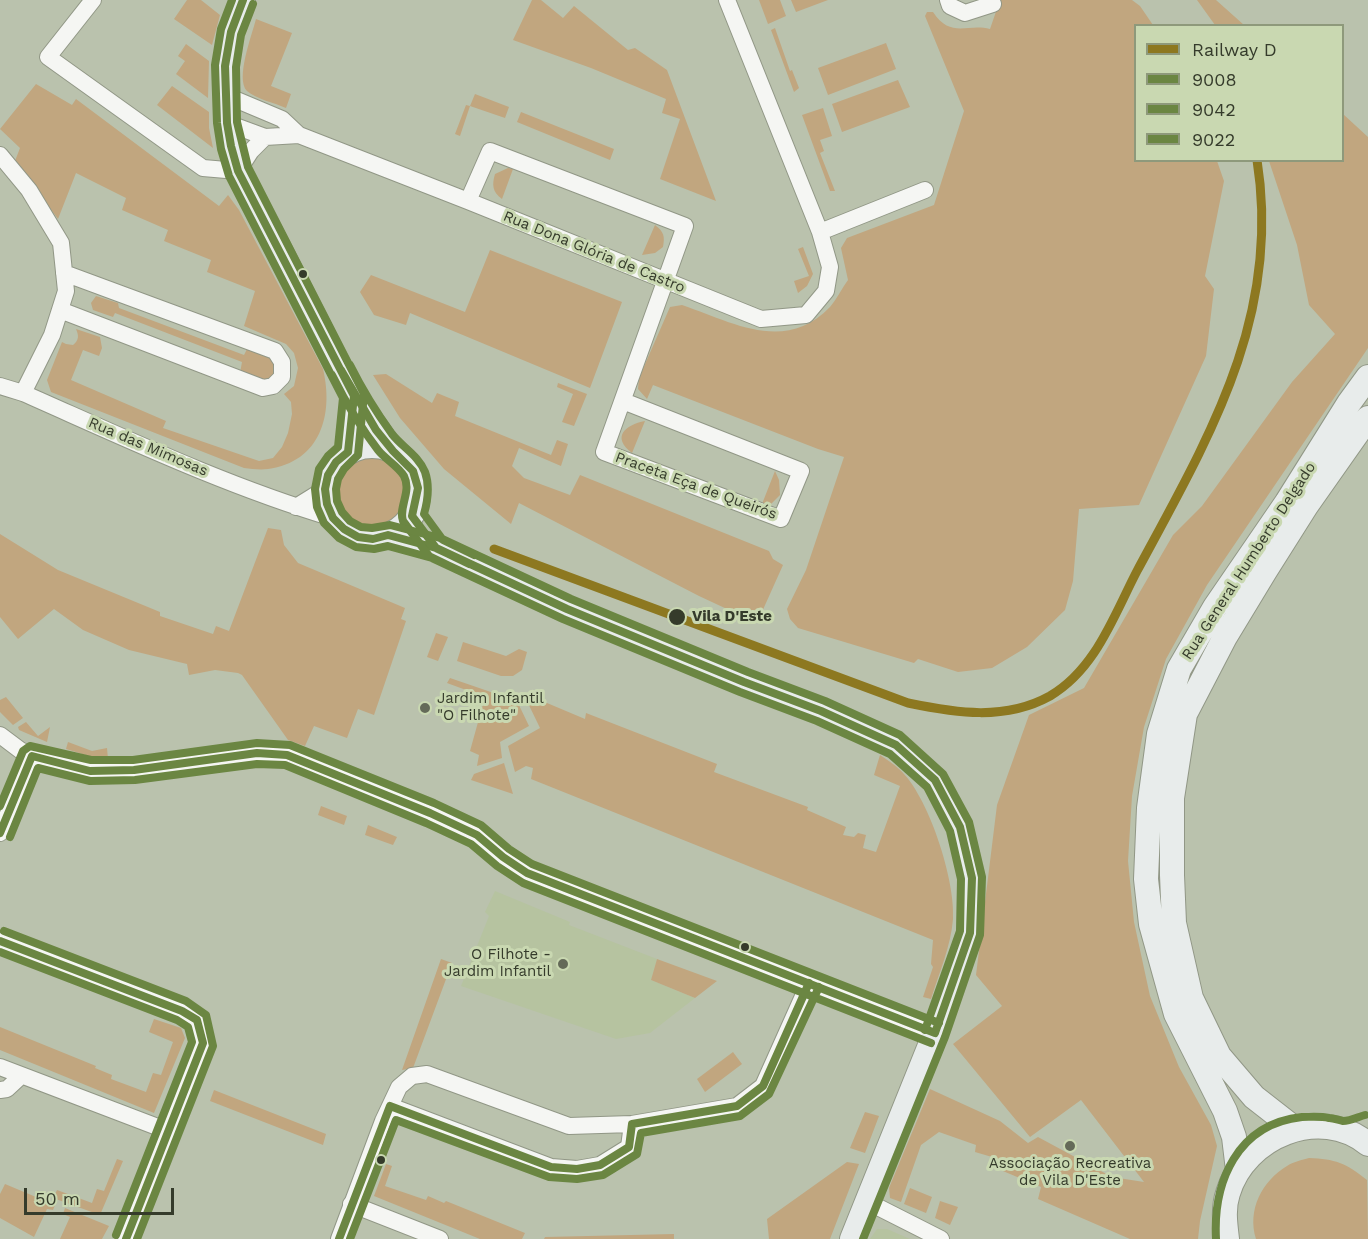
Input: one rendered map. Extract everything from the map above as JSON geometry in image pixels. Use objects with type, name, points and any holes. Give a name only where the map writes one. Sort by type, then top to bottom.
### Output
[{"type":"street","points":[[93,0],[48,57],[203,168],[238,171]]},
{"type":"street","points":[[243,0],[231,32],[225,66],[227,123],[238,171],[354,396],[392,450],[404,459],[413,471],[418,486],[417,501],[412,516],[402,528],[388,535],[373,538],[358,537],[344,529],[333,518],[327,504],[325,489],[328,475],[336,462],[348,452],[362,447],[377,446],[392,450]]},
{"type":"street","name":"Rua Dona Glória de Castro","points":[[225,95],[282,119],[299,135],[761,319],[806,315],[826,291],[830,267],[820,232],[727,0]]},
{"type":"street","points":[[948,0],[950,6],[965,13],[993,4]]},
{"type":"street","name":"Rua Dona Glória de Castro","points":[[227,123],[265,137],[299,135]]},
{"type":"street","points":[[238,171],[251,151],[265,137]]},
{"type":"street","name":"Praceta Eça de Queirós","points":[[468,201],[490,151],[685,226],[604,452],[781,519],[801,471],[623,401]]},
{"type":"street","points":[[0,156],[29,190],[61,243],[66,291],[52,335],[23,393]]},
{"type":"street","points":[[820,232],[926,190]]},
{"type":"street","points":[[60,310],[263,387],[273,386],[282,377],[282,362],[275,351],[64,273]]},
{"type":"street","name":"Rua General Humberto Delgado","points":[[1238,1170],[1234,1137],[1225,1111],[1176,1014],[1151,924],[1146,879],[1149,808],[1159,734],[1179,669],[1215,607],[1368,377]]},
{"type":"street","name":"Rua das Mimosas","points":[[0,386],[23,393],[185,465],[296,507],[333,518]]},
{"type":"street","points":[[348,452],[354,396]]},
{"type":"street","name":"Rua General Humberto Delgado","points":[[1295,1129],[1254,1097],[1219,1056],[1191,998],[1174,923],[1173,798],[1185,714],[1225,637],[1265,571],[1306,506],[1368,418]]},
{"type":"street","points":[[296,507],[325,489]]},
{"type":"street","points":[[412,516],[436,548]]},
{"type":"street","points":[[388,535],[436,548],[567,609],[821,711],[896,745],[935,780],[960,827],[972,878],[970,933],[935,1033],[852,1239]]},
{"type":"street","points":[[0,735],[32,756],[90,771],[134,770],[257,753],[286,755],[430,813],[477,835],[527,873],[935,1033]]},
{"type":"street","points":[[0,833],[32,756]]},
{"type":"street","points":[[0,941],[182,1011],[197,1020],[203,1043],[126,1239]]},
{"type":"street","points":[[339,1239],[390,1106],[399,1087],[412,1076],[427,1074],[569,1126],[632,1124],[737,1106],[763,1086],[809,983]]},
{"type":"street","points":[[0,1067],[168,1131]]},
{"type":"street","points":[[0,1090],[7,1089],[21,1076]]},
{"type":"street","points":[[390,1106],[551,1167],[577,1169],[600,1165],[629,1147],[632,1124]]},
{"type":"street","points":[[1344,1132],[1368,1125]]},
{"type":"street","points":[[1227,1239],[1224,1218],[1227,1193],[1238,1170],[1262,1144],[1295,1129],[1328,1128],[1344,1132],[1368,1144]]},
{"type":"street","points":[[866,1201],[941,1239]]},
{"type":"street","points":[[351,1204],[440,1239]]},
{"type":"shaded area","points":[[187,0],[201,0],[220,15],[212,45],[174,19]]},
{"type":"shaded area","points":[[532,0],[541,0],[563,18],[574,6],[628,50],[635,48],[667,70],[716,201],[660,179],[680,119],[662,113],[666,99],[591,68],[513,40]]},
{"type":"shaded area","points":[[759,0],[780,0],[786,16],[768,24]]},
{"type":"shaded area","points":[[791,0],[828,0],[796,12]]},
{"type":"shaded area","points":[[1000,0],[1132,0],[1140,6],[1152,24],[1134,24],[1134,162],[1217,162],[1224,181],[1205,276],[1214,289],[1206,356],[1139,505],[1079,509],[1073,581],[1065,610],[1027,647],[992,668],[958,672],[918,659],[914,663],[798,628],[790,619],[787,609],[806,570],[844,457],[653,385],[647,399],[638,389],[639,378],[670,307],[682,305],[758,330],[777,332],[795,329],[813,321],[830,307],[848,280],[841,248],[847,238],[934,205],[964,111],[925,16],[927,12],[933,12],[946,25],[953,28],[990,29]]},
{"type":"shaded area","points":[[1197,0],[1216,0],[1243,24],[1214,24]]},
{"type":"shaded area","points":[[256,19],[292,33],[271,86],[291,94],[286,108],[255,96],[247,91],[244,85],[244,67]]},
{"type":"shaded area","points":[[775,28],[790,71],[792,70],[799,88],[794,92],[771,30]]},
{"type":"shaded area","points":[[886,43],[896,69],[828,95],[818,68]]},
{"type":"shaded area","points":[[186,44],[209,61],[208,98],[176,74],[185,61],[178,56]]},
{"type":"shaded area","points":[[898,80],[910,107],[842,132],[832,104]]},
{"type":"shaded area","points":[[36,84],[72,105],[76,99],[219,206],[228,195],[239,210],[323,369],[326,386],[324,419],[319,434],[300,457],[286,465],[268,469],[244,468],[51,392],[47,380],[62,342],[73,345],[78,338],[76,329],[100,337],[102,348],[99,356],[83,350],[71,380],[166,421],[163,428],[259,461],[273,458],[282,447],[288,433],[292,414],[291,402],[284,394],[294,386],[298,368],[294,353],[286,344],[244,326],[255,291],[207,272],[211,260],[164,241],[168,230],[122,210],[126,198],[76,173],[58,219],[15,161],[20,148],[0,129]]},
{"type":"shaded area","points":[[172,86],[209,112],[213,148],[157,105]]},
{"type":"shaded area","points":[[475,94],[509,107],[505,118],[470,106]]},
{"type":"shaded area","points":[[466,105],[470,106],[460,136],[455,134]]},
{"type":"shaded area","points":[[823,108],[832,136],[820,140],[824,151],[820,153],[835,191],[830,191],[802,115]]},
{"type":"shaded area","points":[[521,112],[614,149],[610,160],[517,122]]},
{"type":"shaded area","points":[[1344,115],[1368,137],[1368,348],[1207,585],[1166,659],[1144,727],[1132,796],[1128,861],[1134,922],[1150,996],[1179,1067],[1211,1125],[1217,1146],[1198,1239],[1130,1239],[1038,1199],[1041,1187],[991,1166],[992,1157],[975,1152],[976,1145],[939,1132],[921,1145],[901,1202],[890,1198],[889,1188],[930,1089],[1000,1121],[1028,1143],[1038,1137],[1112,1177],[1144,1182],[1081,1100],[1030,1137],[953,1044],[1002,1006],[976,975],[997,805],[1029,715],[1084,688],[1173,535],[1202,506],[1292,382],[1335,334],[1309,305],[1297,245],[1269,162],[1344,162]]},
{"type":"shaded area","points":[[508,168],[513,169],[502,199],[495,191],[494,178],[495,174]]},
{"type":"shaded area","points":[[655,225],[663,234],[663,247],[655,253],[642,255]]},
{"type":"shaded area","points":[[803,247],[813,274],[807,286],[798,293],[794,281],[809,276],[798,249]]},
{"type":"shaded area","points":[[490,250],[622,302],[590,388],[410,313],[406,325],[374,315],[360,292],[371,275],[465,312]]},
{"type":"shaded area","points":[[96,296],[118,303],[119,308],[244,355],[247,349],[254,350],[276,361],[274,377],[262,380],[240,373],[242,362],[115,313],[113,317],[93,310],[91,303]]},
{"type":"shaded area","points":[[386,374],[432,403],[437,393],[459,402],[455,416],[551,455],[557,440],[568,444],[561,466],[519,448],[512,466],[524,478],[570,495],[580,475],[769,551],[773,559],[783,565],[757,623],[699,596],[519,503],[511,524],[444,469],[400,418],[373,375]]},
{"type":"shaded area","points":[[558,383],[587,394],[574,426],[562,422],[573,394],[557,387]]},
{"type":"shaded area","points":[[645,421],[632,453],[622,442],[623,432],[632,425]]},
{"type":"shaded area","points":[[380,454],[393,460],[404,471],[410,484],[408,507],[393,524],[380,530],[364,530],[351,524],[336,507],[334,484],[340,471],[357,456]]},
{"type":"shaded area","points":[[775,471],[779,480],[780,495],[769,506],[762,504]]},
{"type":"shaded area","points":[[268,528],[281,530],[284,545],[298,563],[405,608],[401,619],[406,621],[374,715],[358,709],[347,738],[314,726],[305,746],[288,740],[242,675],[238,673],[215,670],[189,675],[187,664],[129,650],[83,630],[54,609],[18,639],[0,617],[0,534],[58,570],[160,612],[160,616],[213,634],[216,626],[229,631]]},
{"type":"shaded area","points":[[436,633],[448,637],[438,661],[427,657]]},
{"type":"shaded area","points":[[463,642],[506,656],[519,649],[527,652],[522,670],[513,676],[501,676],[457,661]]},
{"type":"shaded area","points":[[450,678],[517,701],[529,726],[500,742],[502,758],[477,766],[479,755],[470,751],[485,697],[447,683]]},
{"type":"shaded area","points":[[528,695],[585,719],[586,713],[717,764],[714,772],[808,807],[807,810],[846,827],[843,835],[854,837],[858,833],[866,835],[863,848],[876,852],[900,786],[874,775],[880,755],[893,764],[910,781],[930,817],[950,883],[953,903],[952,929],[931,999],[923,997],[933,967],[931,964],[933,940],[531,779],[533,768],[526,766],[515,772],[508,746],[540,728],[525,697]]},
{"type":"shaded area","points":[[6,697],[23,718],[13,725],[0,712],[0,700]]},
{"type":"shaded area","points":[[26,722],[38,736],[50,727],[47,742],[19,730],[18,727]]},
{"type":"shaded area","points":[[68,742],[92,751],[107,748],[108,759],[66,749]]},
{"type":"shaded area","points":[[504,763],[513,794],[471,780],[474,774]]},
{"type":"shaded area","points":[[321,806],[347,816],[344,825],[318,815]]},
{"type":"shaded area","points":[[368,825],[397,837],[393,845],[365,835]]},
{"type":"shaded area","name":"O Filhote - Jardim Infantil","points":[[495,891],[570,922],[569,925],[657,959],[651,980],[695,998],[650,1033],[616,1039],[461,986],[489,916],[485,912]]},
{"type":"shaded area","points":[[441,959],[452,963],[413,1068],[402,1070]]},
{"type":"shaded area","points":[[657,959],[717,981],[695,998],[651,980]]},
{"type":"shaded area","points":[[154,1019],[181,1028],[185,1038],[154,1113],[0,1050],[0,1027],[96,1066],[95,1068],[112,1075],[111,1079],[146,1092],[153,1073],[161,1075],[173,1042],[149,1032]]},
{"type":"shaded area","points":[[733,1052],[742,1064],[705,1092],[697,1079]]},
{"type":"shaded area","points":[[214,1090],[326,1134],[323,1145],[210,1101]]},
{"type":"shaded area","points":[[865,1112],[879,1116],[865,1153],[850,1148]]},
{"type":"shaded area","points":[[1309,1158],[1340,1163],[1367,1180],[1368,1239],[1256,1239],[1255,1207],[1264,1188],[1278,1172],[1287,1166]]},
{"type":"shaded area","points":[[117,1159],[123,1161],[100,1215],[53,1198],[57,1190],[92,1203],[97,1189],[104,1191]]},
{"type":"shaded area","points":[[847,1162],[859,1164],[830,1239],[769,1239],[767,1219]]},
{"type":"shaded area","points":[[386,1164],[392,1166],[385,1186],[426,1200],[428,1196],[444,1203],[446,1201],[525,1233],[522,1239],[480,1239],[374,1196]]},
{"type":"shaded area","points":[[5,1184],[55,1205],[53,1210],[47,1209],[34,1237],[0,1218],[0,1194]]},
{"type":"shaded area","points":[[910,1188],[932,1197],[926,1213],[904,1204]]},
{"type":"shaded area","points":[[940,1201],[958,1207],[950,1225],[935,1218]]},
{"type":"shaded area","points":[[65,1208],[109,1226],[102,1239],[60,1239],[70,1217],[63,1214]]},
{"type":"shaded area","points":[[877,1229],[887,1229],[910,1239],[870,1239]]},
{"type":"shaded area","points":[[674,1234],[674,1239],[544,1239],[545,1237]]},
{"type":"rail line","name":"D","points":[[494,549],[908,703],[944,710],[980,713],[1016,709],[1050,696],[1080,671],[1102,640],[1189,473],[1213,424],[1233,375],[1249,324],[1259,272],[1262,217],[1257,162]]},
{"type":"transit line","name":"9042","points":[[232,0],[221,29],[215,65],[217,123],[221,149],[229,176],[343,398],[338,447],[319,469],[315,489],[317,507],[324,523],[339,538],[356,547],[374,549],[388,546],[432,558],[563,619],[817,721],[890,754],[927,787],[950,831],[961,879],[960,931],[925,1030]]},
{"type":"transit line","name":"9008","points":[[243,0],[231,32],[225,66],[227,123],[238,171],[354,396],[348,452],[336,462],[328,475],[325,489],[327,504],[333,518],[344,529],[358,537],[373,539],[388,535],[436,548],[567,609],[821,711],[896,745],[935,780],[960,827],[972,878],[970,933],[935,1033]]},
{"type":"transit line","name":"9022","points":[[253,4],[241,35],[236,67],[237,122],[248,167],[364,394],[358,455],[344,469],[338,479],[336,489],[337,501],[342,512],[350,521],[361,527],[390,525],[440,538],[571,599],[825,701],[900,735],[943,774],[969,822],[982,877],[980,935],[945,1037],[863,1239]]},
{"type":"transit line","name":"9022","points":[[350,365],[392,434],[415,456],[425,472],[428,488],[424,514],[443,540],[474,555]]},
{"type":"transit line","name":"9008","points":[[341,370],[376,430],[413,471],[418,488],[412,516],[436,548],[469,564]]},
{"type":"transit line","name":"9042","points":[[332,375],[371,441],[404,476],[407,488],[402,510],[403,521],[429,556],[464,573]]},
{"type":"transit line","name":"9022","points":[[0,806],[23,751],[30,746],[91,760],[133,760],[257,743],[290,745],[434,803],[481,825],[509,849],[532,864],[939,1023]]},
{"type":"transit line","name":"9008","points":[[0,833],[32,756],[90,771],[134,770],[257,753],[287,755],[430,813],[477,835],[527,873],[935,1033]]},
{"type":"transit line","name":"9042","points":[[10,837],[38,768],[90,781],[135,780],[257,764],[285,765],[471,844],[497,866],[523,883],[931,1043]]},
{"type":"transit line","name":"9022","points":[[4,931],[186,1001],[206,1015],[213,1046],[137,1239]]},
{"type":"transit line","name":"9008","points":[[0,941],[182,1011],[197,1020],[203,1043],[126,1239]]},
{"type":"transit line","name":"9042","points":[[0,952],[177,1020],[188,1027],[192,1042],[116,1235]]},
{"type":"transit line","name":"9008","points":[[339,1239],[390,1106],[551,1167],[577,1169],[600,1165],[629,1147],[632,1124],[737,1106],[763,1086],[809,983]]},
{"type":"transit line","name":"9042","points":[[350,1239],[396,1120],[549,1177],[577,1179],[603,1175],[637,1154],[641,1133],[740,1116],[769,1094],[819,987]]},
{"type":"transit line","name":"9022","points":[[1216,1239],[1219,1197],[1225,1177],[1245,1144],[1261,1131],[1280,1122],[1302,1117],[1326,1117],[1346,1121],[1365,1115]]},
{"type":"place","name":"Vila D'Este","points":[[677,617]]},
{"type":"place","name":"Jardim Infantil \"O Filhote\"","points":[[425,708]]},
{"type":"place","name":"O Filhote - Jardim Infantil","points":[[563,964]]},
{"type":"place","name":"Associação Recreativa de Vila D'Este","points":[[1070,1146]]}]
